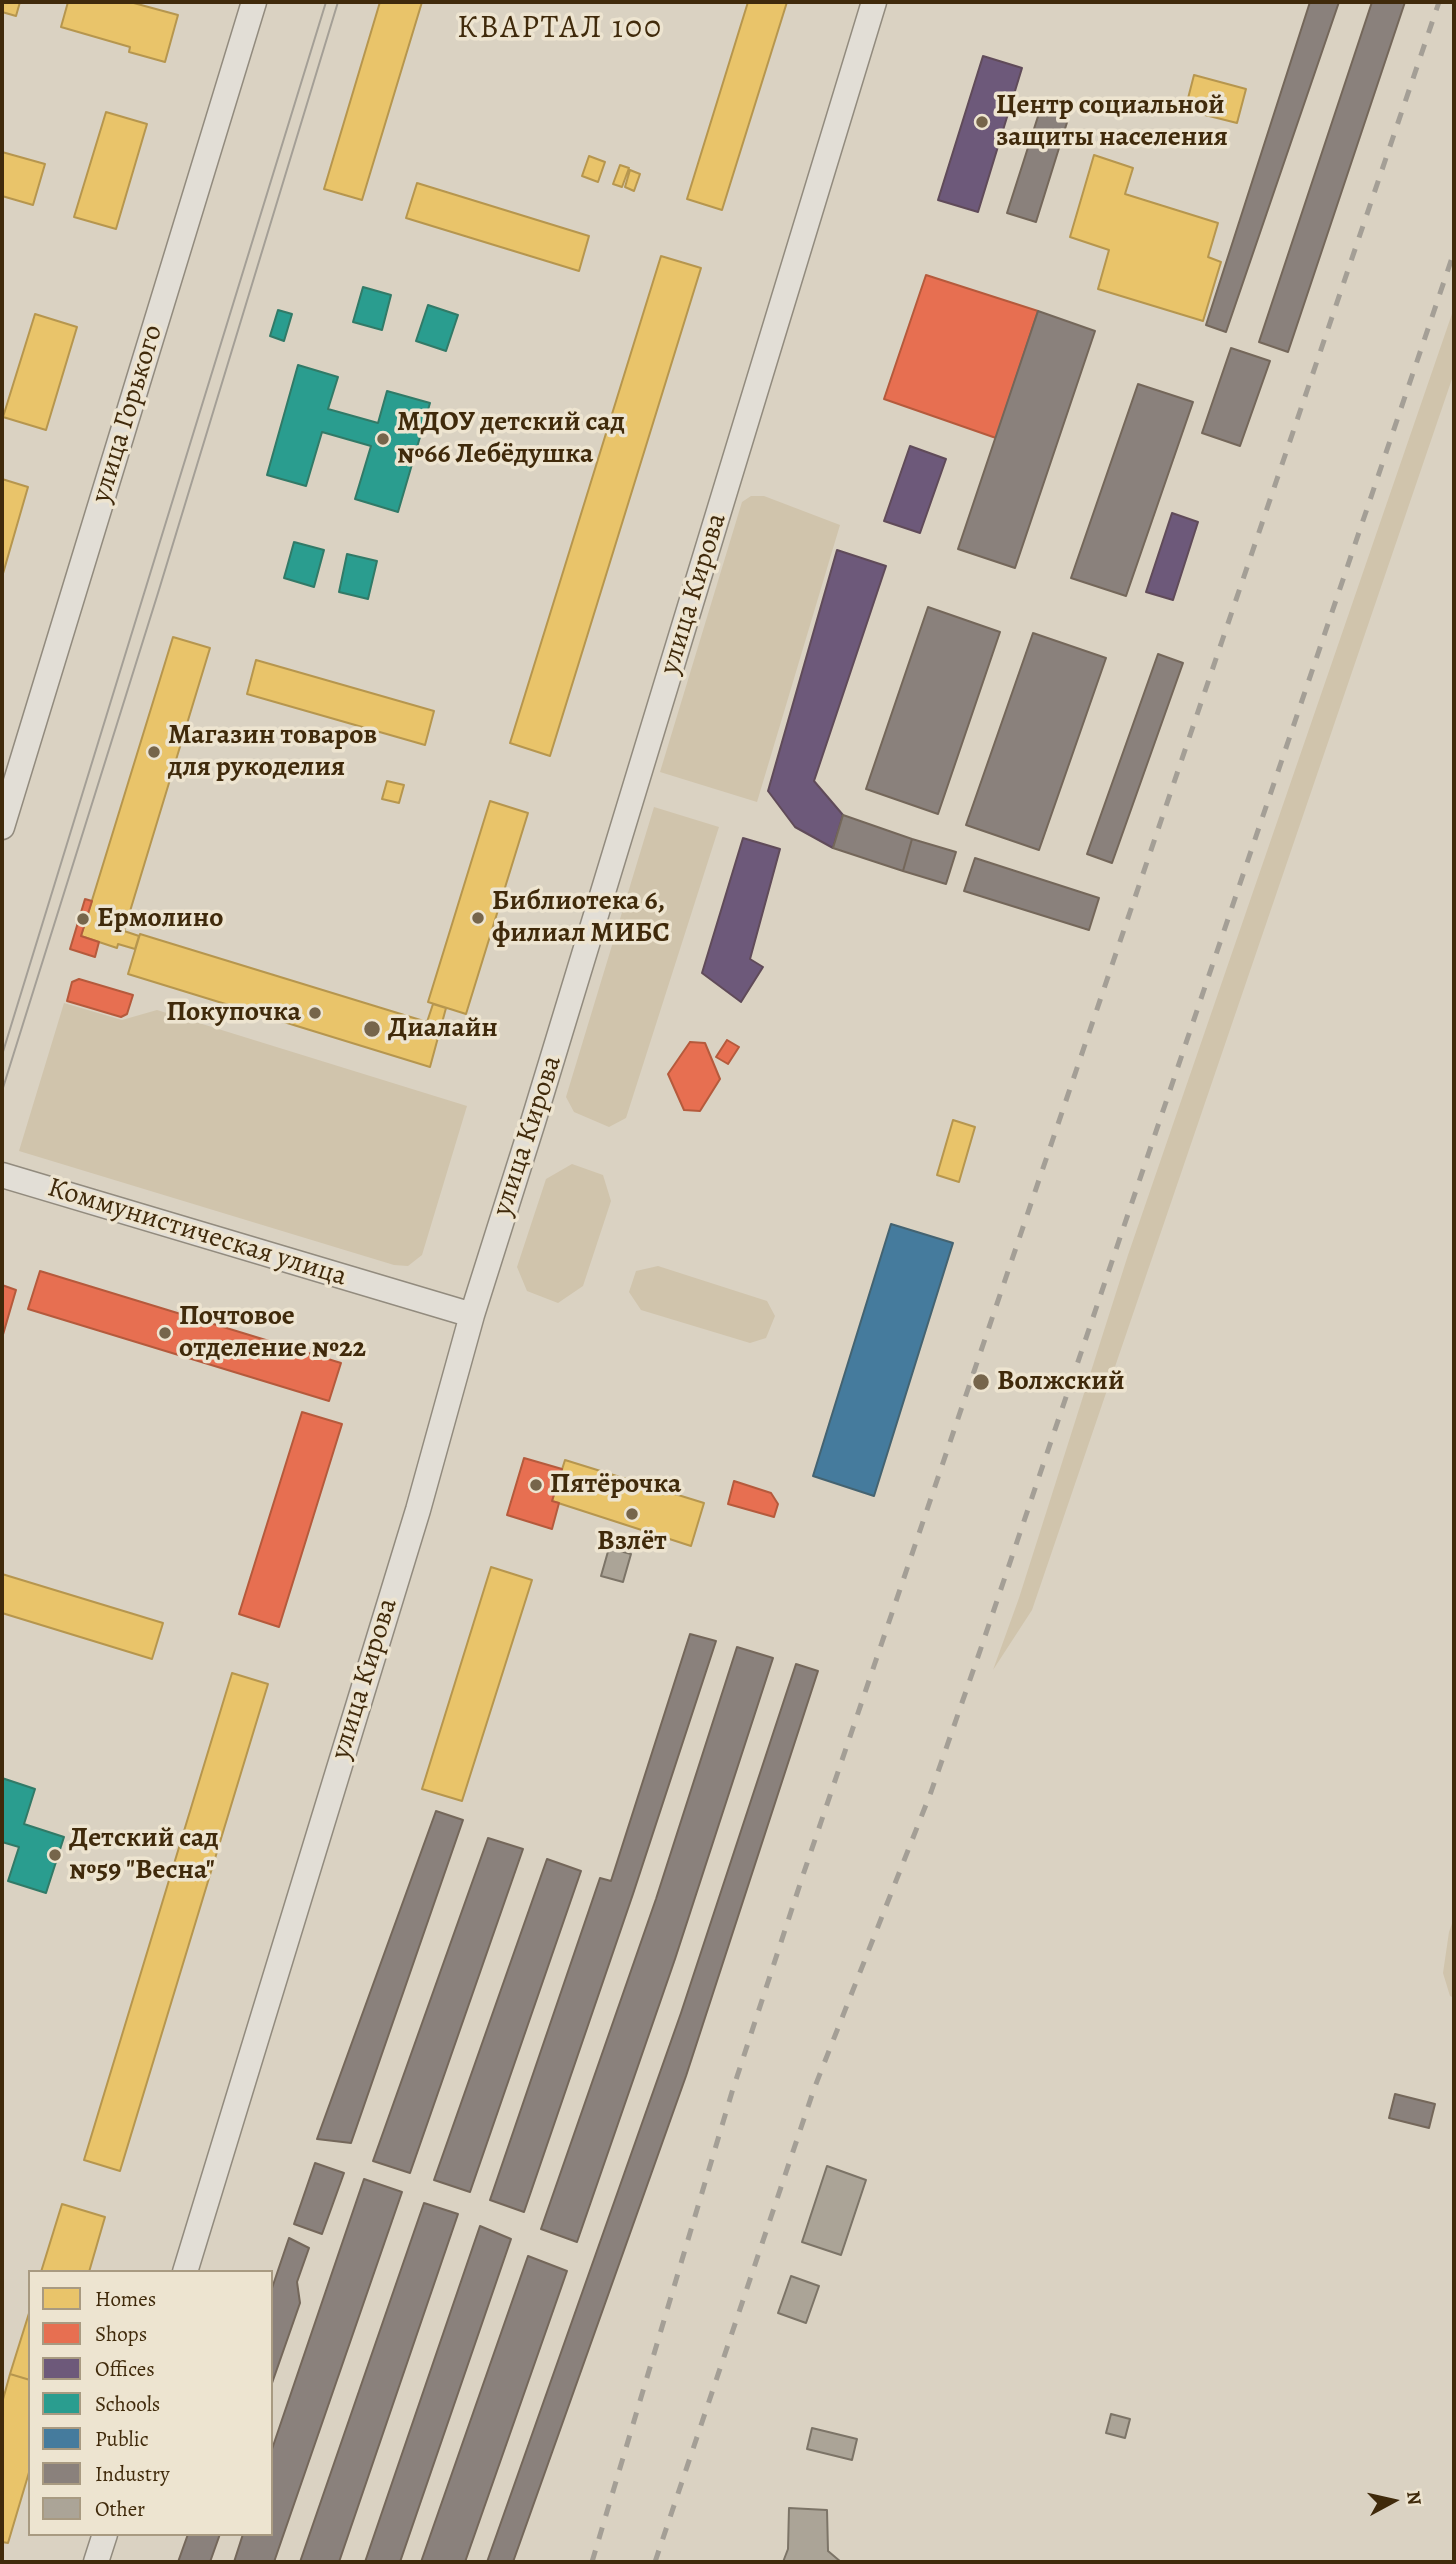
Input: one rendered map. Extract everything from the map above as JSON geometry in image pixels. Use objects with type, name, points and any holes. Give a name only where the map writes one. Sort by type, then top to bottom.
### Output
[{"type":"street","name":"улица Горького","points":[[2,827],[254,2]]},
{"type":"street","name":"улица Кирова","points":[[186,2270],[418,1510],[472,1315],[874,2]]},
{"type":"street","name":"Коммунистическая улица","points":[[2,1175],[472,1315]]},
{"type":"street","points":[[96,2562],[104,2536]]},
{"type":"shaded area","points":[[1454,308],[1454,373],[1032,1610],[993,1670],[1019,1598],[1128,1255]]},
{"type":"shaded area","points":[[751,496],[764,496],[840,525],[757,802],[660,772],[742,502]]},
{"type":"shaded area","points":[[654,807],[719,827],[626,1118],[609,1127],[574,1112],[566,1097]]},
{"type":"shaded area","points":[[64,1003],[122,1020],[157,1010],[467,1106],[422,1255],[408,1266],[394,1265],[19,1151]]},
{"type":"shaded area","points":[[572,1164],[603,1175],[611,1201],[583,1286],[558,1303],[527,1291],[517,1267],[546,1179]]},
{"type":"shaded area","points":[[658,1266],[767,1301],[775,1316],[766,1338],[750,1343],[641,1310],[629,1292],[636,1271]]},
{"type":"shaded area","points":[[1454,1918],[1454,1998],[1450,1996],[1443,1973],[1449,1932]]},
{"type":"building: Homes","points":[[2,2],[20,2],[16,16],[2,12]]},
{"type":"building: Homes","points":[[68,2],[130,2],[178,15],[165,62],[129,52],[130,47],[61,27]]},
{"type":"building: Homes","points":[[380,2],[422,2],[362,200],[324,189]]},
{"type":"building: Homes","points":[[748,2],[787,2],[722,210],[687,199]]},
{"type":"building: Homes","points":[[1194,75],[1246,89],[1237,123],[1185,110]]},
{"type":"building: Homes","points":[[106,112],[147,124],[116,229],[74,217]]},
{"type":"building: Homes","points":[[2,152],[45,164],[33,205],[2,196]]},
{"type":"building: Homes","points":[[1094,155],[1133,168],[1125,194],[1218,223],[1208,257],[1221,262],[1203,321],[1098,289],[1109,250],[1070,237]]},
{"type":"building: Homes","points":[[589,156],[605,162],[598,182],[582,176]]},
{"type":"building: Homes","points":[[620,165],[629,168],[622,187],[613,184]]},
{"type":"building: Homes","points":[[630,170],[640,174],[634,191],[625,187]]},
{"type":"building: Homes","points":[[417,183],[589,236],[579,271],[406,218]]},
{"type":"building: Homes","points":[[661,256],[701,268],[550,756],[510,743]]},
{"type":"building: Homes","points":[[35,314],[77,327],[46,430],[3,417]]},
{"type":"building: Homes","points":[[2,479],[28,487],[2,577]]},
{"type":"building: Homes","points":[[173,637],[210,648],[124,931],[139,936],[135,949],[118,944],[117,948],[81,936]]},
{"type":"building: Homes","points":[[256,660],[434,711],[425,745],[247,694]]},
{"type":"building: Homes","points":[[387,781],[404,785],[399,803],[382,799]]},
{"type":"building: Homes","points":[[490,801],[528,813],[466,1014],[428,1002]]},
{"type":"building: Homes","points":[[140,934],[427,1022],[433,1004],[446,1008],[430,1067],[128,974]]},
{"type":"building: Homes","points":[[953,1120],[975,1127],[959,1182],[937,1175]]},
{"type":"building: Homes","points":[[565,1460],[704,1503],[691,1546],[552,1501]]},
{"type":"building: Homes","points":[[491,1567],[532,1580],[462,1801],[422,1789]]},
{"type":"building: Homes","points":[[2,1574],[163,1623],[152,1659],[2,1613]]},
{"type":"building: Homes","points":[[232,1673],[268,1684],[120,2171],[84,2160]]},
{"type":"building: Homes","points":[[62,2204],[105,2217],[90,2270],[42,2270]]},
{"type":"building: Homes","points":[[28,2316],[28,2379],[10,2374]]},
{"type":"building: Homes","points":[[10,2374],[28,2379],[28,2476],[8,2543],[2,2542],[2,2403]]},
{"type":"building: Shops","points":[[926,275],[1038,311],[996,438],[884,399]]},
{"type":"building: Shops","name":"Ермолино","points":[[85,899],[92,901],[81,936],[99,942],[95,957],[70,949]]},
{"type":"building: Shops","points":[[79,979],[133,995],[127,1014],[121,1017],[67,1001],[72,982]]},
{"type":"building: Shops","points":[[727,1040],[739,1047],[728,1064],[716,1057]]},
{"type":"building: Shops","points":[[690,1042],[705,1043],[720,1079],[700,1111],[684,1110],[668,1074]]},
{"type":"building: Shops","points":[[40,1271],[341,1363],[329,1401],[28,1309]]},
{"type":"building: Shops","points":[[2,1285],[16,1290],[2,1338]]},
{"type":"building: Shops","points":[[302,1412],[342,1424],[279,1627],[239,1614]]},
{"type":"building: Shops","name":"Пятёрочка","points":[[524,1458],[562,1469],[552,1501],[559,1503],[552,1529],[507,1515]]},
{"type":"building: Shops","points":[[734,1481],[771,1493],[778,1504],[774,1517],[728,1504]]},
{"type":"building: Offices","points":[[983,56],[1022,68],[978,212],[938,200]]},
{"type":"building: Offices","points":[[910,446],[946,459],[920,533],[884,521]]},
{"type":"building: Offices","points":[[1172,513],[1198,522],[1173,600],[1146,592]]},
{"type":"building: Offices","points":[[837,550],[886,566],[814,781],[843,815],[833,848],[795,827],[768,791]]},
{"type":"building: Offices","points":[[743,838],[780,849],[750,959],[763,967],[741,1002],[702,973]]},
{"type":"building: Schools","points":[[363,287],[391,295],[382,330],[353,322]]},
{"type":"building: Schools","points":[[428,305],[458,315],[446,351],[416,341]]},
{"type":"building: Schools","points":[[278,310],[292,314],[284,341],[270,336]]},
{"type":"building: Schools","name":"МДОУ детский сад №66 Лебёдушка","points":[[298,365],[338,377],[328,409],[378,423],[387,391],[430,403],[398,512],[355,499],[371,446],[322,432],[306,486],[267,475]]},
{"type":"building: Schools","points":[[294,542],[324,550],[314,587],[284,578]]},
{"type":"building: Schools","points":[[347,554],[377,561],[368,599],[339,592]]},
{"type":"building: Schools","points":[[2,1778],[35,1789],[24,1824],[64,1837],[46,1893],[8,1881],[19,1847],[2,1842]]},
{"type":"building: Public","name":"Волжский","points":[[891,1224],[953,1243],[874,1496],[813,1476]]},
{"type":"building: Industry","points":[[1310,2],[1339,2],[1226,332],[1206,325]]},
{"type":"building: Industry","points":[[1372,2],[1405,2],[1288,352],[1259,342]]},
{"type":"building: Industry","points":[[1041,107],[1069,116],[1036,222],[1007,213]]},
{"type":"building: Industry","points":[[1038,311],[1095,331],[1015,568],[958,549]]},
{"type":"building: Industry","points":[[1231,348],[1270,361],[1240,446],[1202,433]]},
{"type":"building: Industry","points":[[1138,384],[1193,402],[1126,596],[1071,578]]},
{"type":"building: Industry","points":[[928,607],[1000,632],[938,814],[866,789]]},
{"type":"building: Industry","points":[[1033,633],[1106,658],[1039,850],[966,825]]},
{"type":"building: Industry","points":[[1158,654],[1183,663],[1112,863],[1087,854]]},
{"type":"building: Industry","points":[[843,815],[912,839],[903,871],[833,848]]},
{"type":"building: Industry","points":[[912,839],[956,852],[946,884],[903,871]]},
{"type":"building: Industry","points":[[975,858],[1099,898],[1089,930],[964,891]]},
{"type":"building: Industry","points":[[690,1634],[716,1641],[524,2212],[490,2200],[600,1878],[611,1881]]},
{"type":"building: Industry","points":[[737,1647],[773,1658],[675,1959],[577,2242],[541,2229],[656,1899]]},
{"type":"building: Industry","points":[[796,1664],[818,1671],[686,2076],[513,2562],[487,2562],[681,2013]]},
{"type":"building: Industry","points":[[436,1811],[463,1820],[351,2143],[317,2139]]},
{"type":"building: Industry","points":[[488,1838],[523,1849],[410,2173],[373,2161]]},
{"type":"building: Industry","points":[[547,1859],[581,1871],[470,2192],[434,2180]]},
{"type":"building: Industry","points":[[1395,2094],[1435,2104],[1429,2128],[1389,2118]]},
{"type":"building: Industry","points":[[315,2163],[344,2173],[322,2234],[294,2224]]},
{"type":"building: Industry","points":[[364,2179],[402,2192],[274,2562],[234,2562],[242,2536],[273,2536],[273,2446]]},
{"type":"building: Industry","points":[[424,2203],[458,2214],[339,2562],[300,2562]]},
{"type":"building: Industry","points":[[480,2226],[511,2239],[400,2562],[365,2562]]},
{"type":"building: Industry","points":[[289,2238],[309,2248],[297,2282],[300,2303],[273,2380],[273,2285]]},
{"type":"building: Industry","points":[[528,2256],[567,2271],[465,2562],[421,2562]]},
{"type":"building: Industry","points":[[187,2536],[219,2536],[210,2562],[178,2562]]},
{"type":"building: Other","points":[[609,1548],[631,1554],[623,1582],[601,1576]]},
{"type":"building: Other","points":[[827,2166],[866,2180],[841,2255],[802,2242]]},
{"type":"building: Other","points":[[791,2276],[819,2286],[806,2323],[778,2313]]},
{"type":"building: Other","points":[[1111,2414],[1130,2419],[1125,2438],[1106,2433]]},
{"type":"building: Other","points":[[812,2428],[857,2439],[852,2460],[807,2449]]},
{"type":"building: Other","points":[[789,2508],[827,2510],[828,2551],[841,2562],[783,2562],[788,2549]]},
{"type":"tram line","points":[[2,1055],[326,2]]},
{"type":"tram line","points":[[2,1091],[158,593],[338,2]]},
{"type":"railway","points":[[592,2562],[732,2092],[803,1875],[1439,2]]},
{"type":"railway","points":[[655,2562],[814,2089],[931,1792],[982,1645],[1454,252]]},
{"type":"place","name":"Центр социальной защиты населения","points":[[982,122]]},
{"type":"place","name":"МДОУ детский сад №66 Лебёдушка","points":[[383,439]]},
{"type":"place","name":"Магазин товаров для рукоделия","points":[[154,752]]},
{"type":"place","name":"Библиотека 6, филиал МИБС","points":[[478,918]]},
{"type":"place","name":"Ермолино","points":[[83,919]]},
{"type":"place","name":"Покупочка","points":[[315,1013]]},
{"type":"place","name":"Диалайн","points":[[372,1029]]},
{"type":"place","name":"Почтовое отделение №22","points":[[165,1333]]},
{"type":"place","name":"Волжский","points":[[981,1382]]},
{"type":"place","name":"Пятёрочка","points":[[536,1485]]},
{"type":"place","name":"Взлёт","points":[[632,1514]]},
{"type":"place","name":"Детский сад №59 \"Весна\"","points":[[55,1855]]},
{"type":"district","name":"КВАРТАЛ 100","points":[[560,29]]}]
